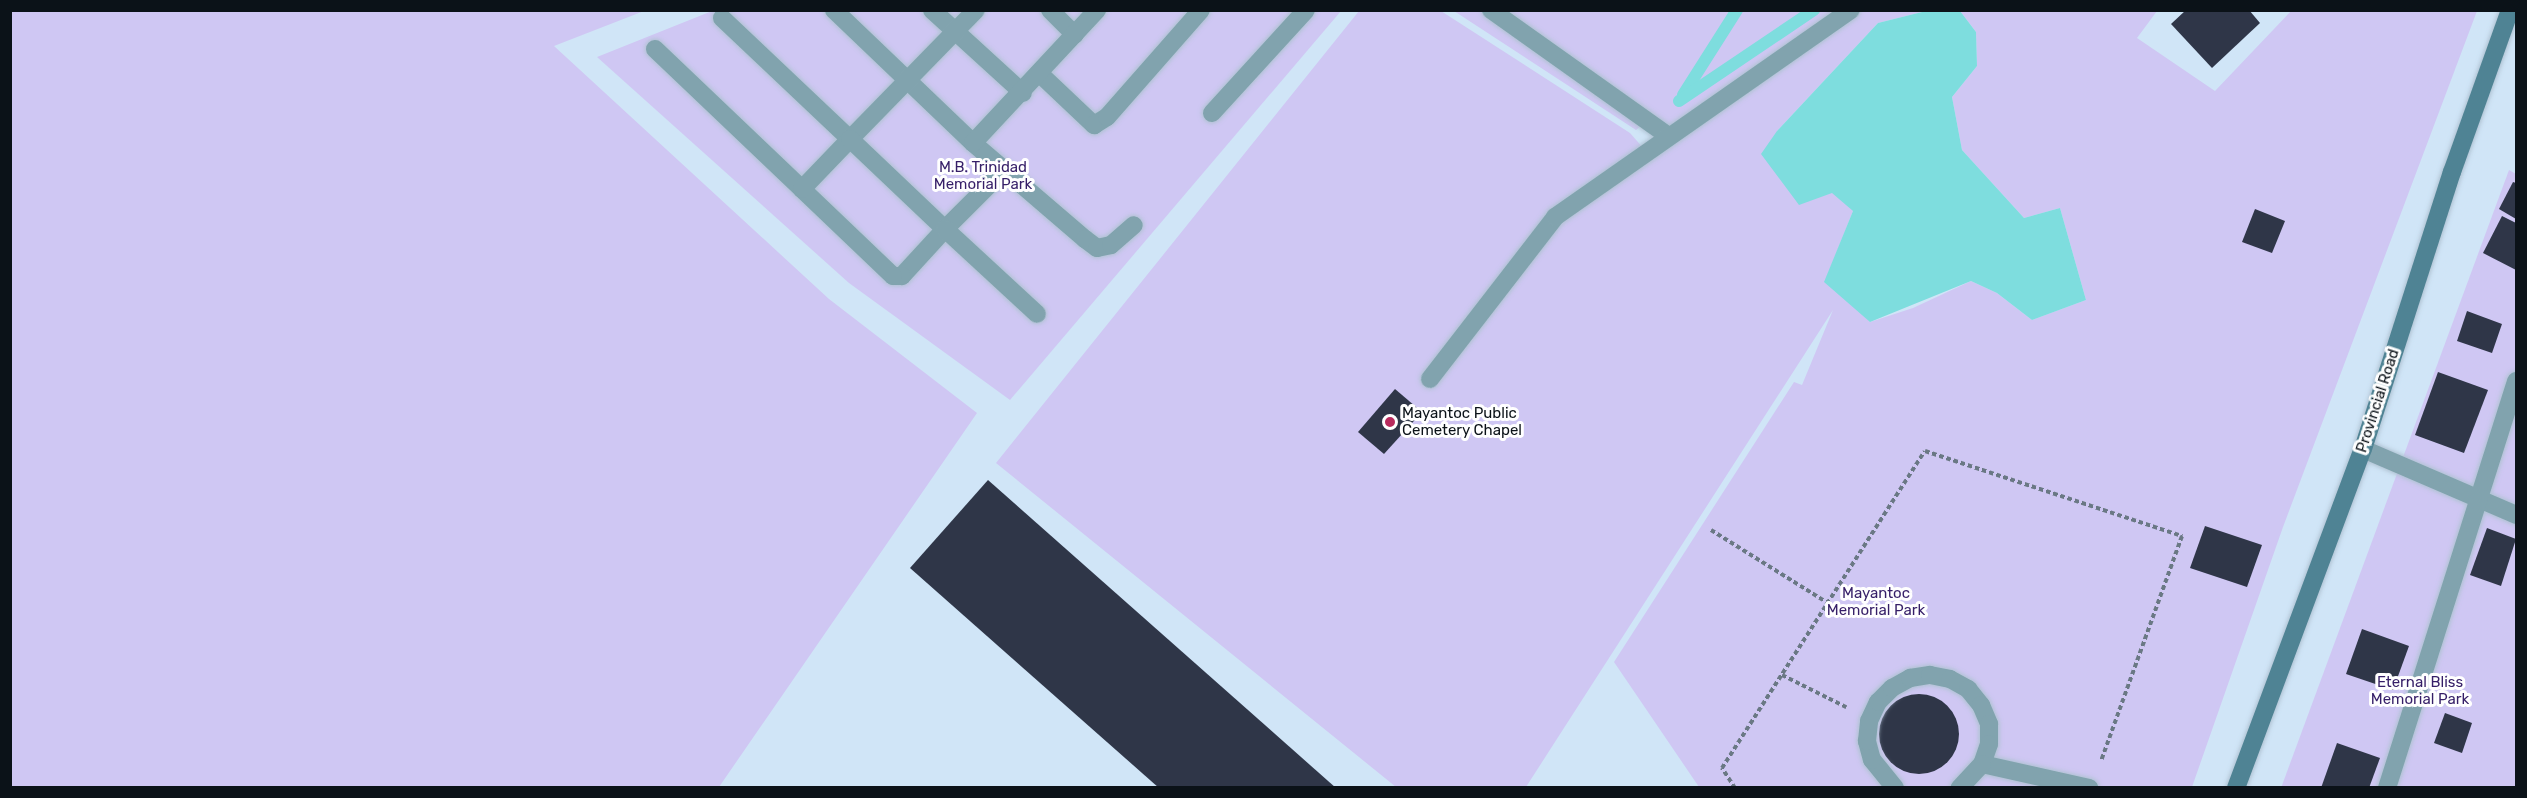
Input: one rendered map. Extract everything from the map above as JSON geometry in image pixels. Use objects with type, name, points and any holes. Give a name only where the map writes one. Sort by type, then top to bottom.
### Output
[{"type":"main road","name":"Provincial Road","points":[[2236,788],[2363,449],[2452,172],[2510,10]]},
{"type":"lane","points":[[834,10],[973,143],[1097,248],[1111,245],[1134,225]]},
{"type":"lane","points":[[932,10],[1023,93]]},
{"type":"lane","points":[[802,189],[976,10]]},
{"type":"lane","points":[[1050,10],[1075,35]]},
{"type":"lane","points":[[973,143],[1023,93],[1097,10]]},
{"type":"lane","points":[[1039,73],[1094,125],[1107,117],[1201,10]]},
{"type":"lane","points":[[1212,113],[1306,10]]},
{"type":"lane","points":[[1491,10],[1668,136]]},
{"type":"lane","points":[[1430,379],[1555,217],[1851,10]]},
{"type":"lane","points":[[722,18],[1037,314]]},
{"type":"lane","points":[[655,49],[893,276],[902,276],[1004,170]]},
{"type":"lane","points":[[2387,788],[2477,498],[2517,381]]},
{"type":"lane","points":[[2363,449],[2517,516]]},
{"type":"lane","points":[[1895,788],[1872,760],[1867,741],[1869,721],[1878,702],[1910,678],[1930,675],[1950,679],[1968,689],[1981,705],[1989,724],[1989,744],[1982,764],[1960,788]]},
{"type":"lane","points":[[1982,764],[2089,788]]},
{"type":"path","points":[[1735,788],[1722,768],[1925,451],[2182,536],[2100,766]]},
{"type":"path","points":[[1711,530],[1828,603]]},
{"type":"path","points":[[1782,675],[1812,687],[1869,721]]},
{"type":"green space","points":[[10,11],[644,11],[554,46],[829,299],[977,413],[719,787],[11,787]]},
{"type":"green space","name":"M.B. Trinidad Memorial Park","points":[[712,11],[1341,11],[1010,400],[849,283],[597,57]]},
{"type":"green space","name":"Mayantoc Memorial Park","points":[[1359,11],[1441,11],[1630,133],[1652,158],[1667,136],[1647,121],[1636,130],[1454,11],[1926,11],[1878,23],[1777,131],[1853,211],[1827,276],[1870,322],[1913,308],[1971,281],[1997,293],[2032,320],[2086,300],[2060,208],[2024,218],[1962,150],[1952,97],[1977,66],[1976,32],[1960,11],[2157,11],[2137,38],[2215,91],[2291,11],[2477,11],[2283,527],[2192,787],[1699,787],[1614,662],[1794,382],[1802,385],[1833,310],[1526,787],[1396,787],[996,463]]},
{"type":"green space","name":"Eternal Bliss Memorial Park","points":[[2509,170],[2516,174],[2516,787],[2281,788]]},
{"type":"shaded area","points":[[1926,11],[1960,11],[1976,32],[1977,66],[1952,97],[1962,150],[2024,218],[2060,208],[2086,300],[2032,320],[1997,293],[1971,281],[1870,322],[1824,282],[1853,211],[1832,193],[1799,205],[1761,154],[1777,131],[1878,23]]},
{"type":"building","points":[[2186,10],[2249,10],[2260,23],[2212,68],[2171,24]]},
{"type":"building","points":[[2513,182],[2516,183],[2516,219],[2499,209]]},
{"type":"building","points":[[2255,209],[2285,221],[2272,253],[2242,242]]},
{"type":"building","points":[[2502,216],[2516,223],[2516,270],[2483,253]]},
{"type":"building","points":[[2467,311],[2502,324],[2492,353],[2457,341]]},
{"type":"building","points":[[2438,372],[2488,390],[2464,453],[2415,435]]},
{"type":"building","name":"Mayantoc Public Cemetery Chapel","points":[[1395,389],[1422,412],[1384,454],[1358,432]]},
{"type":"building","points":[[988,480],[1336,788],[1159,788],[910,568]]},
{"type":"building","points":[[2205,526],[2262,545],[2247,587],[2190,568]]},
{"type":"building","points":[[2487,528],[2516,539],[2501,586],[2470,575]]},
{"type":"building","points":[[2362,629],[2409,646],[2393,690],[2346,674]]},
{"type":"building","points":[[1919,694],[1934,697],[1947,706],[1956,719],[1959,734],[1956,749],[1947,762],[1934,771],[1919,774],[1904,771],[1891,762],[1882,749],[1879,734],[1882,719],[1891,706],[1904,697]]},
{"type":"building","points":[[2445,713],[2472,723],[2462,753],[2434,743]]},
{"type":"building","points":[[2337,743],[2380,758],[2369,788],[2321,788]]},
{"type":"waterway","points":[[1683,95],[1737,10]]},
{"type":"waterway","points":[[1679,101],[1814,10]]},
{"type":"place","name":"Mayantoc Public Cemetery Chapel","points":[[1390,422]]}]
